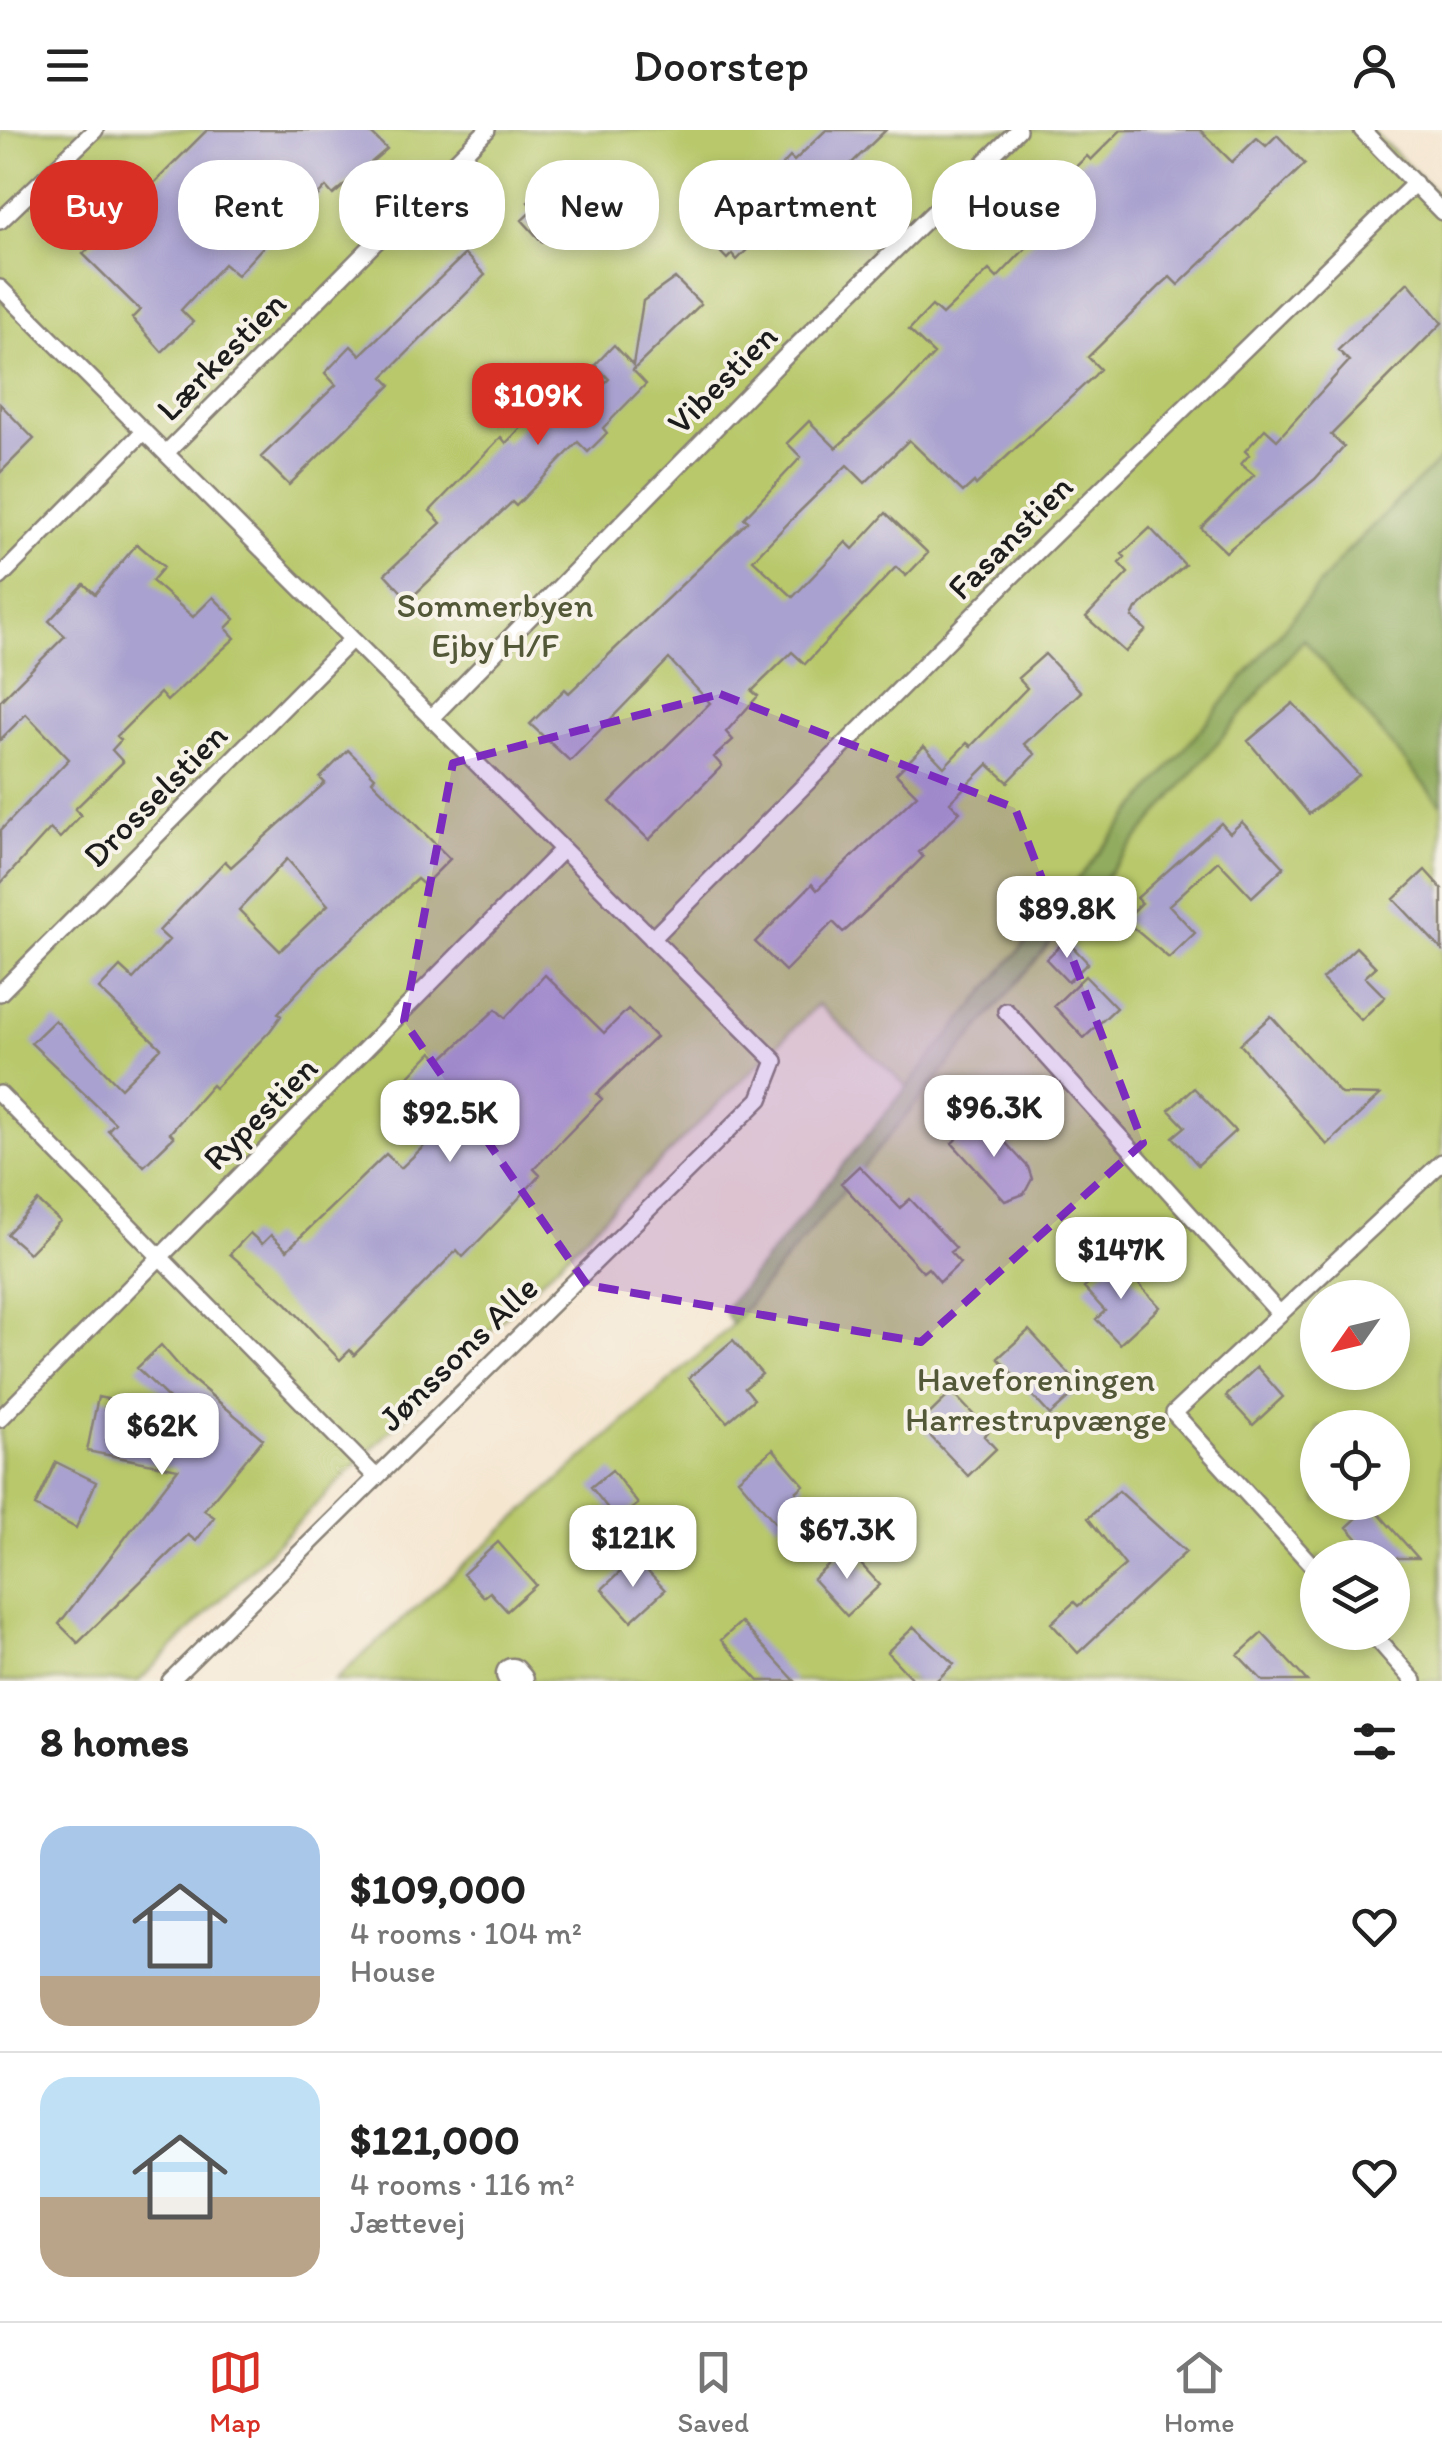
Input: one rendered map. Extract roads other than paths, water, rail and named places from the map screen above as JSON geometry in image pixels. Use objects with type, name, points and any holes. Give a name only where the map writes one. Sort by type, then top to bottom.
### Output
[{"type":"lane","points":[[0,220],[95,130]]},
{"type":"lane","name":"Lærkestien","points":[[166,453],[487,130]]},
{"type":"lane","name":"Vibestien","points":[[431,718],[786,355],[1018,130]]},
{"type":"lane","points":[[1362,130],[1442,212]]},
{"type":"lane","name":"Fasanstien","points":[[652,938],[1010,578],[1414,183]]},
{"type":"lane","points":[[0,288],[652,938]]},
{"type":"lane","points":[[0,576],[144,431]]},
{"type":"lane","name":"Drosselstien","points":[[0,993],[352,639]]},
{"type":"lane","name":"Rypestien","points":[[0,1419],[563,849]]},
{"type":"lane","name":"Jønssons Alle","points":[[170,1681],[760,1099],[775,1061],[652,938]]},
{"type":"lane","points":[[1006,1011],[1280,1313]]},
{"type":"lane","points":[[0,1094],[375,1476]]},
{"type":"lane","points":[[1300,1552],[1174,1412],[1442,1162]]},
{"type":"lane","points":[[1387,1650],[1414,1681]]},
{"type":"park label","name":"Sommerbyen Ejby H/F","points":[[495,625]]},
{"type":"park label","name":"Haveforeningen Harrestrupvænge","points":[[1036,1399]]}]
